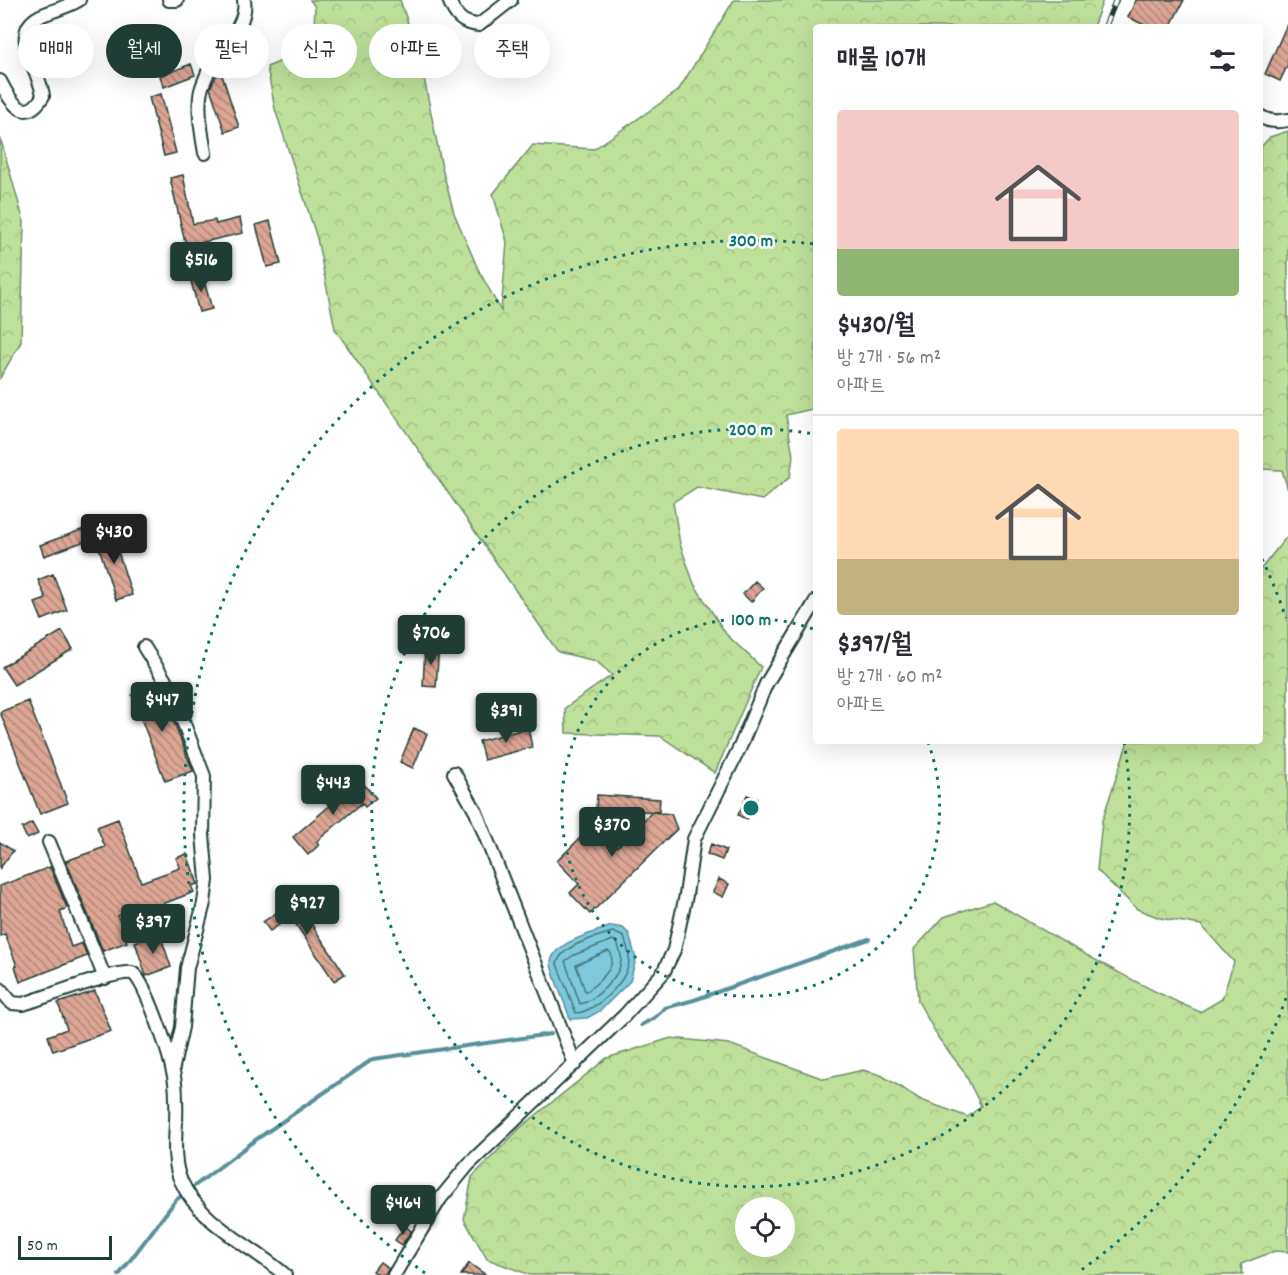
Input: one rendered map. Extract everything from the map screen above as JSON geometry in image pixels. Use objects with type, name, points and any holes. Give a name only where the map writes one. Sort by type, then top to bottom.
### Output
[{"type":"street","points":[[0,81],[19,109],[34,108],[43,96],[42,87],[27,48],[26,29],[39,16],[66,8],[79,0]]},
{"type":"street","points":[[169,0],[177,0]]},
{"type":"street","points":[[205,153],[200,122],[201,90],[213,63],[241,22],[244,0]]},
{"type":"street","points":[[449,0],[459,19],[468,24],[479,25],[511,0]]},
{"type":"street","points":[[1263,118],[1279,122],[1288,120]]},
{"type":"street","points":[[394,1275],[440,1199],[468,1165],[624,1016],[663,973],[674,950],[686,895],[694,839],[740,747],[766,684],[813,606]]},
{"type":"street","points":[[144,647],[171,690],[204,776],[203,835],[207,880],[204,903],[187,968],[182,1027],[172,1068]]},
{"type":"street","points":[[454,773],[476,812],[574,1064]]},
{"type":"street","points":[[49,842],[105,978]]},
{"type":"street","points":[[0,989],[12,1003],[23,1004],[116,974],[132,974],[138,977],[146,990],[172,1068],[177,1100],[177,1171],[182,1184],[204,1214],[285,1275]]},
{"type":"green space","points":[[310,0],[400,0],[408,24],[369,24],[369,78],[424,78],[442,168],[454,213],[478,269],[501,311],[507,242],[493,194],[533,145],[594,149],[678,91],[734,0],[1103,0],[1094,24],[813,24],[813,409],[786,415],[793,456],[790,477],[762,500],[697,487],[673,502],[680,544],[694,584],[726,634],[761,667],[715,773],[660,736],[566,733],[565,708],[612,675],[596,661],[558,652],[335,329],[317,238],[275,109],[269,78],[269,66],[281,61],[281,78],[357,78],[357,24],[314,24],[315,7]]},
{"type":"green space","points":[[1288,131],[1288,490],[1282,470],[1263,469],[1263,145],[1270,137]]},
{"type":"green space","points":[[0,137],[24,222],[21,342],[0,378]]},
{"type":"green space","points":[[1288,535],[1288,1252],[1275,1251],[1241,1264],[1243,1275],[530,1275],[487,1259],[464,1219],[472,1177],[520,1128],[607,1058],[671,1038],[729,1044],[824,1079],[863,1070],[881,1075],[921,1100],[968,1117],[981,1106],[963,1070],[939,1039],[918,1001],[914,949],[944,917],[993,901],[1121,974],[1200,1012],[1222,999],[1234,962],[1201,925],[1160,918],[1137,909],[1097,870],[1102,821],[1127,744],[1263,744],[1263,566]]},
{"type":"water","points":[[612,926],[623,928],[629,934],[636,959],[630,981],[600,1011],[587,1018],[570,1019],[551,966],[554,955],[567,943]]},
{"type":"building","points":[[1136,0],[1184,0],[1172,24],[1142,24],[1128,17]]},
{"type":"building","points":[[1288,22],[1288,64],[1280,81],[1265,74]]},
{"type":"building","points":[[191,64],[194,75],[164,87],[161,78],[182,78],[182,67]]},
{"type":"building","points":[[215,78],[223,78],[239,127],[225,132],[210,88]]},
{"type":"building","points":[[161,94],[176,153],[164,156],[149,97]]},
{"type":"building","points":[[183,175],[193,224],[215,220],[216,224],[240,218],[243,233],[186,246],[170,178]]},
{"type":"building","points":[[270,221],[281,264],[267,267],[256,225]]},
{"type":"building","points":[[202,274],[212,309],[199,312],[190,277]]},
{"type":"building","points":[[84,529],[88,540],[44,556],[40,545]]},
{"type":"building","points":[[111,530],[132,595],[116,600],[95,535]]},
{"type":"building","points":[[53,574],[67,610],[42,620],[35,603],[46,599],[38,580]]},
{"type":"building","points":[[755,581],[763,588],[751,602],[743,594]]},
{"type":"building","points":[[62,631],[73,649],[14,685],[2,667]]},
{"type":"building","points":[[425,646],[439,646],[436,687],[423,686]]},
{"type":"building","points":[[158,684],[193,771],[165,781],[132,695]]},
{"type":"building","points":[[28,701],[68,803],[40,814],[0,712]]},
{"type":"building","points":[[414,728],[427,734],[413,768],[400,762]]},
{"type":"building","points":[[528,728],[532,747],[484,760],[479,741]]},
{"type":"building","points":[[360,780],[376,798],[365,807],[362,803],[316,842],[319,845],[308,855],[293,837]]},
{"type":"building","points":[[597,795],[660,799],[659,812],[596,808]]},
{"type":"building","points":[[747,795],[757,799],[747,820],[738,815]]},
{"type":"building","points":[[652,812],[671,814],[677,829],[590,914],[570,893],[579,884],[557,861],[594,824],[617,847]]},
{"type":"building","points":[[118,819],[141,882],[180,868],[176,858],[187,854],[198,884],[191,886],[194,892],[139,913],[137,909],[118,916],[127,942],[103,951],[66,861],[105,847],[97,827]]},
{"type":"building","points":[[32,823],[38,834],[27,839],[22,828]]},
{"type":"building","points":[[0,842],[13,851],[0,868]]},
{"type":"building","points":[[711,844],[726,850],[722,860],[707,854]]},
{"type":"building","points":[[50,867],[67,908],[60,911],[71,947],[82,943],[87,956],[20,982],[15,966],[17,966],[5,934],[0,936],[0,886]]},
{"type":"building","points":[[719,879],[729,884],[723,897],[713,892]]},
{"type":"building","points":[[295,900],[345,974],[334,981],[291,917],[270,931],[263,922]]},
{"type":"building","points":[[160,934],[171,967],[146,976],[135,942]]},
{"type":"building","points":[[95,991],[111,1031],[53,1051],[48,1036],[67,1029],[58,1003]]},
{"type":"building","points":[[405,1226],[411,1231],[402,1245],[395,1240]]},
{"type":"building","points":[[380,1262],[389,1268],[384,1275],[373,1271]]},
{"type":"building","points":[[469,1263],[486,1275],[461,1275]]},
{"type":"waterway","points":[[641,1025],[654,1018],[665,1008],[869,939]]},
{"type":"waterway","points":[[119,1275],[176,1200],[254,1141],[373,1059],[551,1034]]},
{"type":"railway","points":[[1106,24],[1116,0]]}]
